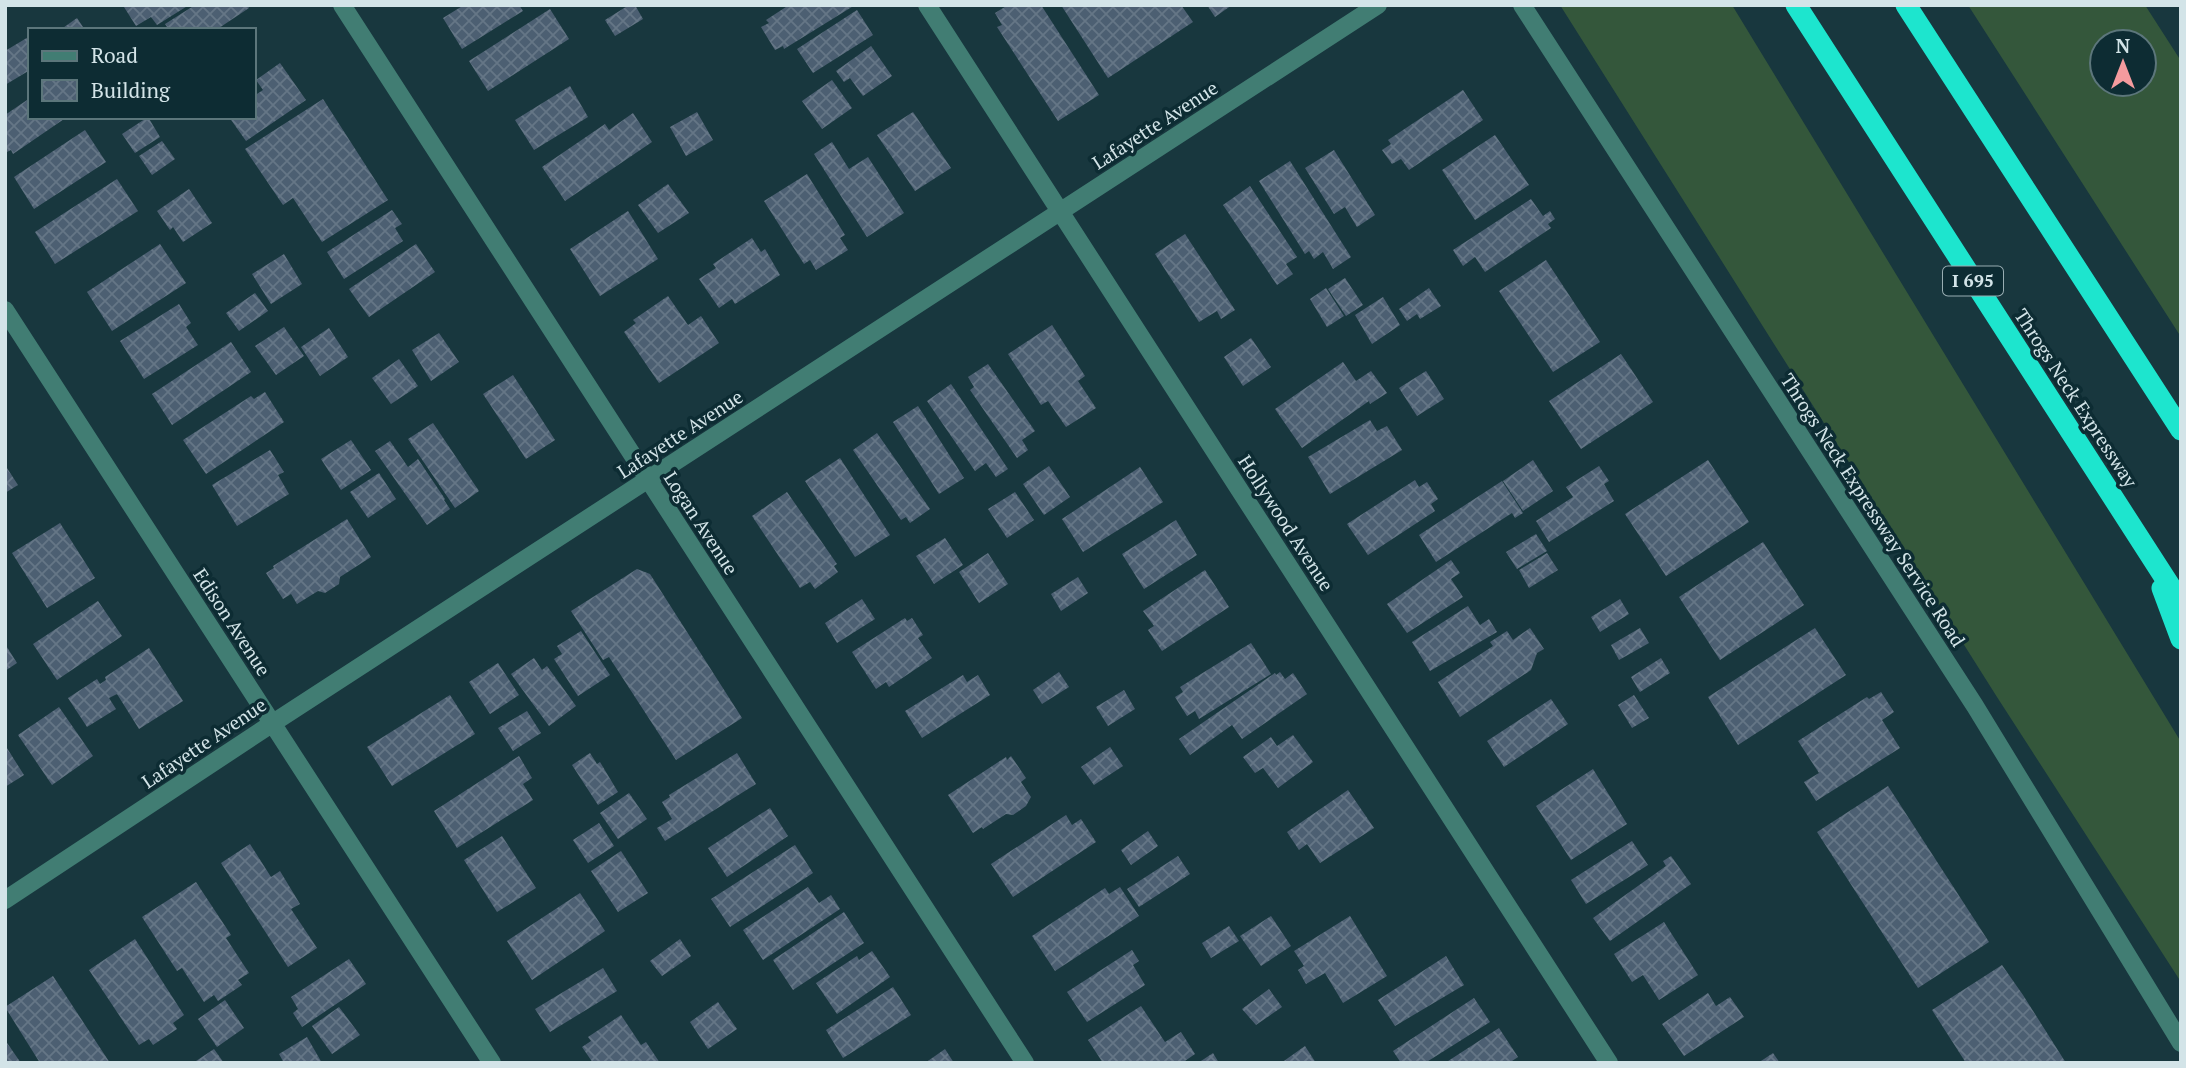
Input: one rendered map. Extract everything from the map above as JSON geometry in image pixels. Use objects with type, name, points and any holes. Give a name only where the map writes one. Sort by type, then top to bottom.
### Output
[{"type":"highway","name":"Throgs Neck Expressway","points":[[1796,5],[2181,603]]},
{"type":"highway","points":[[1906,5],[2181,430]]},
{"type":"highway","points":[[2151,556],[2181,639]]},
{"type":"street","name":"Logan Avenue","points":[[342,5],[1025,1063]]},
{"type":"street","name":"Hollywood Avenue","points":[[927,5],[1609,1063]]},
{"type":"street","name":"Lafayette Avenue","points":[[5,900],[1378,5]]},
{"type":"street","name":"Throgs Neck Expressway Service Road","points":[[1522,5],[1975,706],[2181,1043]]},
{"type":"street","name":"Edison Avenue","points":[[5,310],[492,1063]]},
{"type":"green space","points":[[1560,5],[1732,5],[2181,742],[2181,982],[1997,697]]},
{"type":"green space","points":[[1968,5],[2145,5],[2181,61],[2181,337]]},
{"type":"building","points":[[189,5],[157,25],[151,17],[136,26],[124,7]]},
{"type":"building","points":[[195,5],[247,5],[249,8],[219,28],[168,28],[165,24]]},
{"type":"building","points":[[464,5],[519,5],[523,11],[462,49],[443,18]]},
{"type":"building","points":[[629,5],[635,5],[643,19],[615,36],[605,20]]},
{"type":"building","points":[[789,5],[855,5],[784,49],[783,46],[775,50],[761,27],[769,23],[766,20]]},
{"type":"building","points":[[1008,5],[1041,5],[1099,95],[1058,121],[997,27],[1002,25],[995,13]]},
{"type":"building","points":[[1061,5],[1181,5],[1193,22],[1108,78]]},
{"type":"building","points":[[1207,5],[1232,5],[1215,17]]},
{"type":"building","points":[[550,9],[569,39],[488,91],[469,61]]},
{"type":"building","points":[[857,10],[873,35],[813,73],[797,49]]},
{"type":"building","points":[[77,18],[84,28],[63,28]]},
{"type":"building","points":[[28,37],[28,71],[5,85],[5,51]]},
{"type":"building","points":[[871,46],[892,76],[863,96],[850,78],[844,82],[836,71]]},
{"type":"building","points":[[280,63],[306,100],[246,141],[230,119],[256,119],[256,95],[263,90],[256,80]]},
{"type":"building","points":[[832,80],[852,108],[822,129],[802,101]]},
{"type":"building","points":[[570,86],[588,117],[534,150],[515,120]]},
{"type":"building","points":[[1463,90],[1483,120],[1409,170],[1401,159],[1392,164],[1382,150],[1391,144],[1388,140]]},
{"type":"building","points":[[28,99],[28,119],[64,119],[13,154],[11,150],[5,153],[5,115]]},
{"type":"building","points":[[323,99],[388,200],[322,242],[293,198],[283,205],[245,149]]},
{"type":"building","points":[[697,112],[713,140],[686,156],[670,127]]},
{"type":"building","points":[[913,112],[951,168],[915,191],[877,135]]},
{"type":"building","points":[[633,113],[652,142],[565,201],[542,167],[605,124],[609,130]]},
{"type":"building","points":[[149,119],[160,137],[135,153],[122,134]]},
{"type":"building","points":[[85,130],[106,162],[34,209],[14,177]]},
{"type":"building","points":[[1495,135],[1529,185],[1475,220],[1442,170]]},
{"type":"building","points":[[162,141],[175,159],[152,175],[139,156]]},
{"type":"building","points":[[832,142],[849,169],[868,157],[904,213],[867,237],[814,154]]},
{"type":"building","points":[[1334,150],[1375,215],[1357,227],[1345,207],[1334,214],[1305,168]]},
{"type":"building","points":[[1290,161],[1351,257],[1333,269],[1323,252],[1314,259],[1309,251],[1305,254],[1259,181]]},
{"type":"building","points":[[807,174],[845,235],[840,238],[848,250],[816,270],[810,260],[804,264],[764,201]]},
{"type":"building","points":[[117,179],[138,211],[55,264],[35,232]]},
{"type":"building","points":[[668,184],[689,213],[658,233],[638,205]]},
{"type":"building","points":[[1250,186],[1297,257],[1286,264],[1293,274],[1277,285],[1223,205]]},
{"type":"building","points":[[189,189],[212,223],[183,242],[173,227],[170,230],[157,211]]},
{"type":"building","points":[[1531,199],[1543,216],[1550,211],[1555,219],[1548,224],[1551,228],[1485,272],[1475,257],[1463,266],[1453,250]]},
{"type":"building","points":[[392,210],[402,224],[395,228],[403,241],[344,279],[327,252]]},
{"type":"building","points":[[628,211],[658,259],[600,296],[570,249]]},
{"type":"building","points":[[1185,234],[1235,310],[1221,319],[1217,311],[1199,322],[1155,254]]},
{"type":"building","points":[[752,238],[761,252],[765,249],[780,275],[735,304],[732,299],[719,308],[699,279],[716,268],[713,264]]},
{"type":"building","points":[[160,244],[186,283],[112,331],[87,292]]},
{"type":"building","points":[[416,244],[435,272],[369,317],[349,289]]},
{"type":"building","points":[[284,254],[302,284],[271,304],[252,274]]},
{"type":"building","points":[[1546,260],[1600,342],[1553,372],[1499,291]]},
{"type":"building","points":[[1345,278],[1363,305],[1346,316],[1328,289]]},
{"type":"building","points":[[1326,288],[1344,316],[1327,327],[1310,299]]},
{"type":"building","points":[[1429,288],[1441,306],[1420,319],[1417,314],[1407,321],[1399,309]]},
{"type":"building","points":[[255,293],[268,311],[239,331],[226,313]]},
{"type":"building","points":[[668,296],[688,325],[701,316],[719,343],[659,383],[624,332],[636,323],[633,320]]},
{"type":"building","points":[[1383,297],[1400,325],[1372,344],[1355,315]]},
{"type":"building","points":[[179,304],[191,323],[186,327],[198,345],[144,379],[120,341]]},
{"type":"building","points":[[1052,325],[1085,376],[1078,381],[1096,408],[1066,427],[1048,401],[1041,405],[1008,354]]},
{"type":"building","points":[[284,327],[304,356],[276,375],[255,346]]},
{"type":"building","points":[[329,328],[348,357],[320,376],[301,347]]},
{"type":"building","points":[[439,333],[459,362],[431,381],[412,350]]},
{"type":"building","points":[[1251,338],[1271,367],[1243,386],[1224,357]]},
{"type":"building","points":[[231,342],[251,372],[172,425],[152,394]]},
{"type":"building","points":[[1621,354],[1653,402],[1581,449],[1549,401]]},
{"type":"building","points":[[399,359],[418,386],[391,404],[372,378]]},
{"type":"building","points":[[1343,362],[1356,381],[1371,371],[1387,393],[1370,404],[1369,401],[1302,448],[1275,409]]},
{"type":"building","points":[[988,364],[1035,431],[1022,440],[1028,450],[1017,458],[970,390],[974,387],[968,377]]},
{"type":"building","points":[[1426,371],[1444,399],[1417,416],[1399,388]]},
{"type":"building","points":[[513,375],[555,440],[526,459],[483,394]]},
{"type":"building","points":[[951,384],[1008,469],[996,477],[986,463],[975,471],[927,401]]},
{"type":"building","points":[[265,392],[284,422],[206,474],[183,440],[251,396],[254,399]]},
{"type":"building","points":[[918,406],[964,478],[939,494],[893,422]]},
{"type":"building","points":[[1370,420],[1377,431],[1387,426],[1402,450],[1330,494],[1308,457]]},
{"type":"building","points":[[433,423],[479,491],[455,508],[408,439]]},
{"type":"building","points":[[877,433],[930,509],[910,523],[906,517],[901,520],[853,450]]},
{"type":"building","points":[[351,440],[371,470],[341,490],[321,459]]},
{"type":"building","points":[[390,441],[408,467],[418,459],[450,509],[427,525],[375,451]]},
{"type":"building","points":[[270,450],[284,472],[278,475],[289,494],[237,526],[212,485]]},
{"type":"building","points":[[840,458],[890,535],[855,557],[805,481]]},
{"type":"building","points":[[1533,460],[1553,491],[1523,511],[1503,481]]},
{"type":"building","points":[[1708,460],[1749,522],[1666,576],[1625,514]]},
{"type":"building","points":[[5,465],[18,485],[5,493]]},
{"type":"building","points":[[1049,466],[1070,497],[1044,515],[1023,484]]},
{"type":"building","points":[[1599,466],[1609,481],[1604,484],[1614,501],[1549,542],[1536,521],[1573,497],[1566,487]]},
{"type":"building","points":[[1140,467],[1163,502],[1083,552],[1062,519]]},
{"type":"building","points":[[379,473],[396,499],[368,518],[350,492]]},
{"type":"building","points":[[1415,480],[1419,487],[1427,482],[1438,499],[1431,504],[1435,511],[1368,555],[1347,524]]},
{"type":"building","points":[[1502,481],[1523,513],[1515,518],[1512,513],[1436,562],[1419,535]]},
{"type":"building","points":[[787,492],[837,564],[834,566],[838,572],[815,589],[810,582],[800,588],[752,516]]},
{"type":"building","points":[[1015,492],[1034,520],[1007,538],[988,509]]},
{"type":"building","points":[[347,519],[371,557],[340,577],[339,584],[325,593],[318,591],[297,604],[291,594],[283,599],[266,573]]},
{"type":"building","points":[[1176,520],[1197,555],[1144,589],[1122,554]]},
{"type":"building","points":[[60,523],[95,578],[47,608],[12,553]]},
{"type":"building","points":[[1536,534],[1547,551],[1517,569],[1506,552]]},
{"type":"building","points":[[945,538],[963,565],[934,584],[916,556]]},
{"type":"building","points":[[1763,542],[1804,605],[1720,660],[1679,597]]},
{"type":"building","points":[[988,553],[1008,584],[979,603],[959,572]]},
{"type":"building","points":[[1547,553],[1558,570],[1529,588],[1519,570]]},
{"type":"building","points":[[1451,560],[1460,573],[1451,579],[1463,597],[1407,633],[1387,604]]},
{"type":"building","points":[[637,569],[650,574],[742,718],[676,760],[609,657],[603,660],[571,611]]},
{"type":"building","points":[[1205,570],[1229,607],[1162,651],[1148,630],[1154,626],[1143,611]]},
{"type":"building","points":[[1078,577],[1088,593],[1061,611],[1051,594]]},
{"type":"building","points":[[862,599],[875,619],[837,643],[825,623]]},
{"type":"building","points":[[1620,599],[1629,614],[1600,632],[1591,617]]},
{"type":"building","points":[[98,601],[122,636],[57,680],[33,644]]},
{"type":"building","points":[[1468,606],[1480,625],[1489,619],[1497,632],[1430,671],[1412,642]]},
{"type":"building","points":[[905,618],[907,621],[912,618],[923,635],[918,638],[932,658],[889,687],[886,682],[876,689],[852,652]]},
{"type":"building","points":[[1530,628],[1544,649],[1537,653],[1531,670],[1460,717],[1438,682],[1493,646],[1490,642],[1507,631],[1513,640]]},
{"type":"building","points":[[1640,628],[1649,643],[1619,660],[1611,645]]},
{"type":"building","points":[[1815,628],[1846,675],[1738,745],[1708,697]]},
{"type":"building","points":[[581,631],[610,675],[578,696],[554,659],[562,654],[557,646]]},
{"type":"building","points":[[1251,643],[1271,674],[1199,719],[1195,711],[1187,716],[1175,697],[1183,692],[1180,687]]},
{"type":"building","points":[[5,644],[17,663],[5,671]]},
{"type":"building","points":[[149,648],[183,701],[139,729],[117,694],[109,698],[116,709],[87,727],[68,698],[97,679],[100,684],[106,680],[105,677]]},
{"type":"building","points":[[534,658],[542,670],[547,666],[576,706],[549,726],[511,674]]},
{"type":"building","points":[[1661,658],[1670,673],[1640,692],[1631,677]]},
{"type":"building","points":[[498,663],[519,695],[490,714],[469,682]]},
{"type":"building","points":[[1059,672],[1069,687],[1042,704],[1033,690]]},
{"type":"building","points":[[1280,672],[1285,679],[1293,673],[1307,694],[1242,739],[1232,725],[1190,755],[1179,739]]},
{"type":"building","points":[[963,675],[967,682],[978,675],[990,695],[922,738],[905,711]]},
{"type":"building","points":[[1124,690],[1135,709],[1108,726],[1096,707]]},
{"type":"building","points":[[1881,692],[1894,712],[1882,720],[1900,748],[1816,801],[1804,782],[1819,773],[1798,741],[1867,697],[1869,699]]},
{"type":"building","points":[[450,695],[475,734],[392,786],[367,747]]},
{"type":"building","points":[[1634,695],[1649,718],[1632,728],[1618,705]]},
{"type":"building","points":[[1551,699],[1568,724],[1504,767],[1487,741]]},
{"type":"building","points":[[59,707],[93,756],[52,785],[18,735]]},
{"type":"building","points":[[527,711],[541,733],[513,751],[498,728]]},
{"type":"building","points":[[1293,735],[1313,762],[1278,788],[1263,768],[1255,773],[1243,757],[1271,737],[1277,746]]},
{"type":"building","points":[[5,745],[24,775],[5,787]]},
{"type":"building","points":[[1110,747],[1123,766],[1094,785],[1081,767]]},
{"type":"building","points":[[590,753],[597,764],[600,762],[618,792],[598,805],[572,765]]},
{"type":"building","points":[[737,753],[756,784],[665,841],[657,828],[672,819],[662,802]]},
{"type":"building","points":[[519,756],[532,778],[523,784],[533,800],[457,848],[434,811]]},
{"type":"building","points":[[1011,756],[1026,778],[1021,782],[1031,797],[1026,806],[1013,815],[1006,814],[973,833],[948,795]]},
{"type":"building","points":[[1593,769],[1627,824],[1571,860],[1536,806]]},
{"type":"building","points":[[1888,786],[1989,942],[1918,988],[1817,832]]},
{"type":"building","points":[[1348,790],[1374,828],[1320,863],[1307,844],[1299,850],[1287,832]]},
{"type":"building","points":[[629,793],[647,819],[618,839],[600,813]]},
{"type":"building","points":[[770,808],[788,836],[727,877],[708,848]]},
{"type":"building","points":[[1066,815],[1072,825],[1081,819],[1096,842],[1013,897],[991,864]]},
{"type":"building","points":[[599,823],[614,846],[588,863],[573,840]]},
{"type":"building","points":[[1148,831],[1158,846],[1131,865],[1121,850]]},
{"type":"building","points":[[502,836],[536,888],[497,912],[464,860]]},
{"type":"building","points":[[1632,841],[1648,865],[1586,904],[1571,880]]},
{"type":"building","points":[[250,844],[271,877],[280,871],[300,904],[291,909],[317,948],[288,967],[221,863]]},
{"type":"building","points":[[795,845],[813,873],[730,927],[711,899]]},
{"type":"building","points":[[621,851],[648,893],[618,912],[591,871]]},
{"type":"building","points":[[1178,856],[1190,874],[1139,907],[1127,889]]},
{"type":"building","points":[[1671,856],[1691,884],[1610,941],[1593,918],[1666,866],[1663,861]]},
{"type":"building","points":[[196,882],[231,935],[226,938],[249,973],[238,980],[242,985],[218,1001],[214,995],[204,1002],[182,968],[177,971],[142,917]]},
{"type":"building","points":[[808,887],[819,903],[831,895],[840,909],[763,960],[743,930]]},
{"type":"building","points":[[1120,887],[1139,916],[1055,971],[1032,936],[1105,888],[1109,894]]},
{"type":"building","points":[[580,893],[605,931],[532,980],[507,941]]},
{"type":"building","points":[[844,912],[864,943],[793,990],[773,960]]},
{"type":"building","points":[[1271,916],[1291,946],[1261,966],[1240,936]]},
{"type":"building","points":[[1350,916],[1387,976],[1343,1003],[1325,973],[1306,984],[1298,970],[1304,966],[1294,951]]},
{"type":"building","points":[[1664,922],[1698,975],[1659,1000],[1643,975],[1632,982],[1614,954]]},
{"type":"building","points":[[1229,926],[1239,941],[1211,958],[1202,943]]},
{"type":"building","points":[[135,939],[184,1015],[173,1023],[177,1029],[153,1045],[149,1039],[139,1045],[89,970]]},
{"type":"building","points":[[680,939],[691,956],[662,976],[650,961]]},
{"type":"building","points":[[1132,950],[1139,961],[1133,965],[1145,985],[1087,1022],[1067,992]]},
{"type":"building","points":[[872,951],[890,977],[837,1014],[816,983],[857,956],[859,960]]},
{"type":"building","points":[[1446,956],[1464,985],[1395,1026],[1378,1000]]},
{"type":"building","points":[[349,959],[366,984],[302,1027],[293,1013],[298,1009],[291,997]]},
{"type":"building","points":[[2002,965],[2066,1063],[1966,1063],[1932,1010]]},
{"type":"building","points":[[603,968],[617,991],[550,1032],[535,1009]]},
{"type":"building","points":[[53,976],[110,1063],[40,1063],[5,1007]]},
{"type":"building","points":[[893,987],[911,1015],[843,1058],[826,1030]]},
{"type":"building","points":[[1269,989],[1282,1007],[1256,1025],[1242,1009]]},
{"type":"building","points":[[1708,993],[1716,1006],[1730,997],[1744,1017],[1684,1056],[1662,1024]]},
{"type":"building","points":[[1474,998],[1490,1022],[1425,1063],[1401,1063],[1393,1051]]},
{"type":"building","points":[[225,1000],[244,1028],[217,1047],[198,1019]]},
{"type":"building","points":[[718,1002],[737,1029],[708,1049],[690,1022]]},
{"type":"building","points":[[1141,1006],[1165,1042],[1181,1032],[1195,1054],[1182,1063],[1103,1063],[1088,1040]]},
{"type":"building","points":[[339,1007],[360,1035],[332,1054],[312,1026]]},
{"type":"building","points":[[621,1015],[641,1045],[646,1042],[660,1063],[593,1063],[582,1047],[591,1041],[588,1037]]},
{"type":"building","points":[[1499,1028],[1518,1057],[1509,1063],[1445,1063]]},
{"type":"building","points":[[307,1037],[322,1063],[284,1063],[279,1054]]},
{"type":"building","points":[[5,1040],[21,1063],[5,1063]]},
{"type":"building","points":[[1305,1046],[1316,1063],[1281,1063]]},
{"type":"building","points":[[214,1049],[224,1063],[193,1063]]},
{"type":"building","points":[[945,1049],[954,1063],[925,1063]]},
{"type":"building","points":[[1213,1053],[1219,1063],[1198,1063]]},
{"type":"building","points":[[1773,1053],[1780,1063],[1758,1063]]}]
